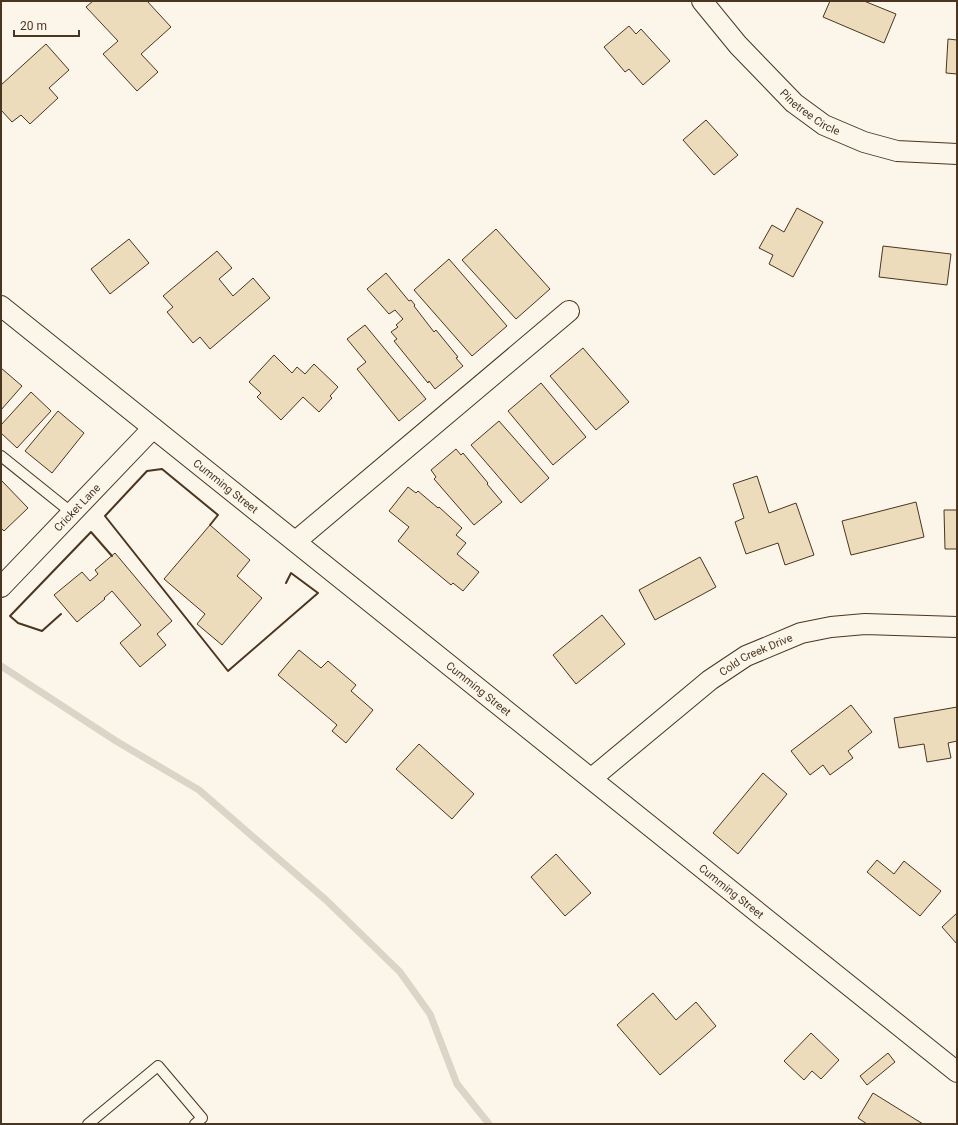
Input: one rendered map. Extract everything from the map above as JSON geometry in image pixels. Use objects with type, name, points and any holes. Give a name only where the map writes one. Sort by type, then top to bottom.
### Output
[{"type":"street","name":"Pinetree Circle","points":[[702,1],[738,44],[794,103],[824,125],[864,142],[897,151],[957,154]]},
{"type":"street","name":"Cumming Street","points":[[1,306],[592,778],[957,1072]]},
{"type":"street","points":[[296,541],[570,311]]},
{"type":"street","name":"Cricket Lane","points":[[1,587],[154,428]]},
{"type":"street","name":"Cold Creek Drive","points":[[592,778],[710,680],[746,656],[802,633],[831,627],[865,624],[957,627]]},
{"type":"lane","points":[[1,456],[72,513]]},
{"type":"lane","points":[[88,1124],[158,1066],[202,1118],[195,1124]]},
{"type":"building","points":[[93,1],[147,1],[171,27],[141,54],[158,72],[137,91],[103,54],[118,41],[86,7]]},
{"type":"building","points":[[830,1],[864,1],[896,14],[884,43],[823,17]]},
{"type":"building","points":[[629,26],[636,34],[641,29],[670,61],[643,85],[629,69],[625,72],[604,47]]},
{"type":"building","points":[[948,39],[957,40],[957,74],[946,73]]},
{"type":"building","points":[[46,44],[69,70],[49,88],[58,98],[30,124],[21,115],[12,122],[1,110],[1,85]]},
{"type":"building","points":[[706,120],[738,155],[714,175],[683,140]]},
{"type":"building","points":[[797,208],[823,222],[793,277],[769,264],[773,255],[759,248],[772,225],[784,232]]},
{"type":"building","points":[[496,229],[550,289],[516,319],[462,260]]},
{"type":"building","points":[[129,239],[149,263],[110,294],[91,269]]},
{"type":"building","points":[[883,246],[951,254],[947,285],[879,277]]},
{"type":"building","points":[[217,251],[232,268],[219,279],[233,296],[253,278],[270,298],[210,349],[200,337],[193,343],[167,312],[173,307],[163,296]]},
{"type":"building","points":[[449,259],[507,326],[472,356],[414,290]]},
{"type":"building","points":[[386,273],[409,301],[411,300],[434,332],[436,330],[458,357],[456,358],[463,366],[435,389],[429,381],[428,383],[394,341],[397,339],[391,332],[398,327],[396,325],[403,319],[395,310],[389,314],[367,289]]},
{"type":"building","points":[[365,325],[426,399],[399,421],[357,369],[366,362],[347,339]]},
{"type":"building","points":[[583,348],[629,402],[596,430],[550,376]]},
{"type":"building","points":[[274,355],[292,373],[297,367],[305,374],[314,364],[338,387],[330,396],[332,398],[319,412],[303,397],[281,420],[257,397],[261,393],[249,382]]},
{"type":"building","points":[[1,368],[22,386],[1,410]]},
{"type":"building","points":[[541,383],[586,437],[553,465],[508,411]]},
{"type":"building","points":[[31,392],[51,411],[17,448],[1,433],[1,425]]},
{"type":"building","points":[[58,411],[84,433],[52,473],[25,451]]},
{"type":"building","points":[[499,421],[549,478],[521,503],[471,445]]},
{"type":"building","points":[[456,449],[461,455],[463,453],[502,502],[474,525],[434,479],[436,477],[431,470]]},
{"type":"building","points":[[757,476],[769,513],[796,503],[814,555],[785,565],[778,543],[746,554],[735,522],[744,518],[733,484]]},
{"type":"building","points":[[1,480],[28,508],[4,531],[1,528]]},
{"type":"building","points":[[408,487],[416,493],[418,491],[438,508],[439,507],[462,528],[456,535],[466,543],[457,554],[479,572],[463,591],[453,583],[451,585],[398,541],[409,527],[389,511]]},
{"type":"building","points":[[916,502],[924,537],[851,555],[842,521]]},
{"type":"building","points":[[944,510],[957,510],[957,549],[945,549]]},
{"type":"building","points":[[210,525],[250,560],[237,576],[262,598],[222,645],[197,624],[205,614],[164,579]]},
{"type":"building","points":[[115,553],[172,621],[157,634],[166,645],[140,667],[120,643],[141,625],[112,591],[104,598],[105,599],[77,622],[54,595],[82,572],[90,581],[98,574],[95,570]]},
{"type":"building","points":[[700,557],[716,587],[655,620],[639,590]]},
{"type":"building","points":[[602,615],[625,644],[576,684],[553,655]]},
{"type":"building","points":[[299,650],[321,668],[328,661],[356,685],[351,691],[373,710],[346,743],[332,731],[337,725],[278,675]]},
{"type":"building","points":[[851,705],[872,732],[848,751],[853,758],[830,775],[823,765],[810,775],[791,751]]},
{"type":"building","points":[[957,707],[957,741],[948,743],[951,758],[927,762],[924,744],[899,748],[894,718]]},
{"type":"building","points":[[419,744],[474,794],[452,819],[396,769]]},
{"type":"building","points":[[763,773],[787,794],[738,854],[713,833]]},
{"type":"building","points":[[556,854],[591,893],[565,916],[531,877]]},
{"type":"building","points":[[877,860],[894,874],[904,861],[941,891],[920,916],[867,872]]},
{"type":"building","points":[[957,913],[957,944],[942,927]]},
{"type":"building","points":[[653,993],[676,1020],[696,1002],[716,1026],[660,1075],[617,1025]]},
{"type":"building","points":[[811,1033],[839,1060],[821,1079],[812,1071],[804,1080],[784,1061]]},
{"type":"building","points":[[888,1053],[895,1062],[867,1085],[860,1076]]},
{"type":"building","points":[[873,1093],[923,1124],[867,1124],[858,1118]]},
{"type":"waterway","points":[[1,666],[116,741],[199,790],[326,900],[400,972],[430,1014],[457,1084],[489,1124]]},
{"type":"wall","points":[[210,525],[218,515],[162,469],[147,471],[105,516],[228,671],[318,593],[291,573],[286,583]]},
{"type":"wall","points":[[61,614],[42,631],[18,623],[10,616],[91,532],[112,556]]}]
